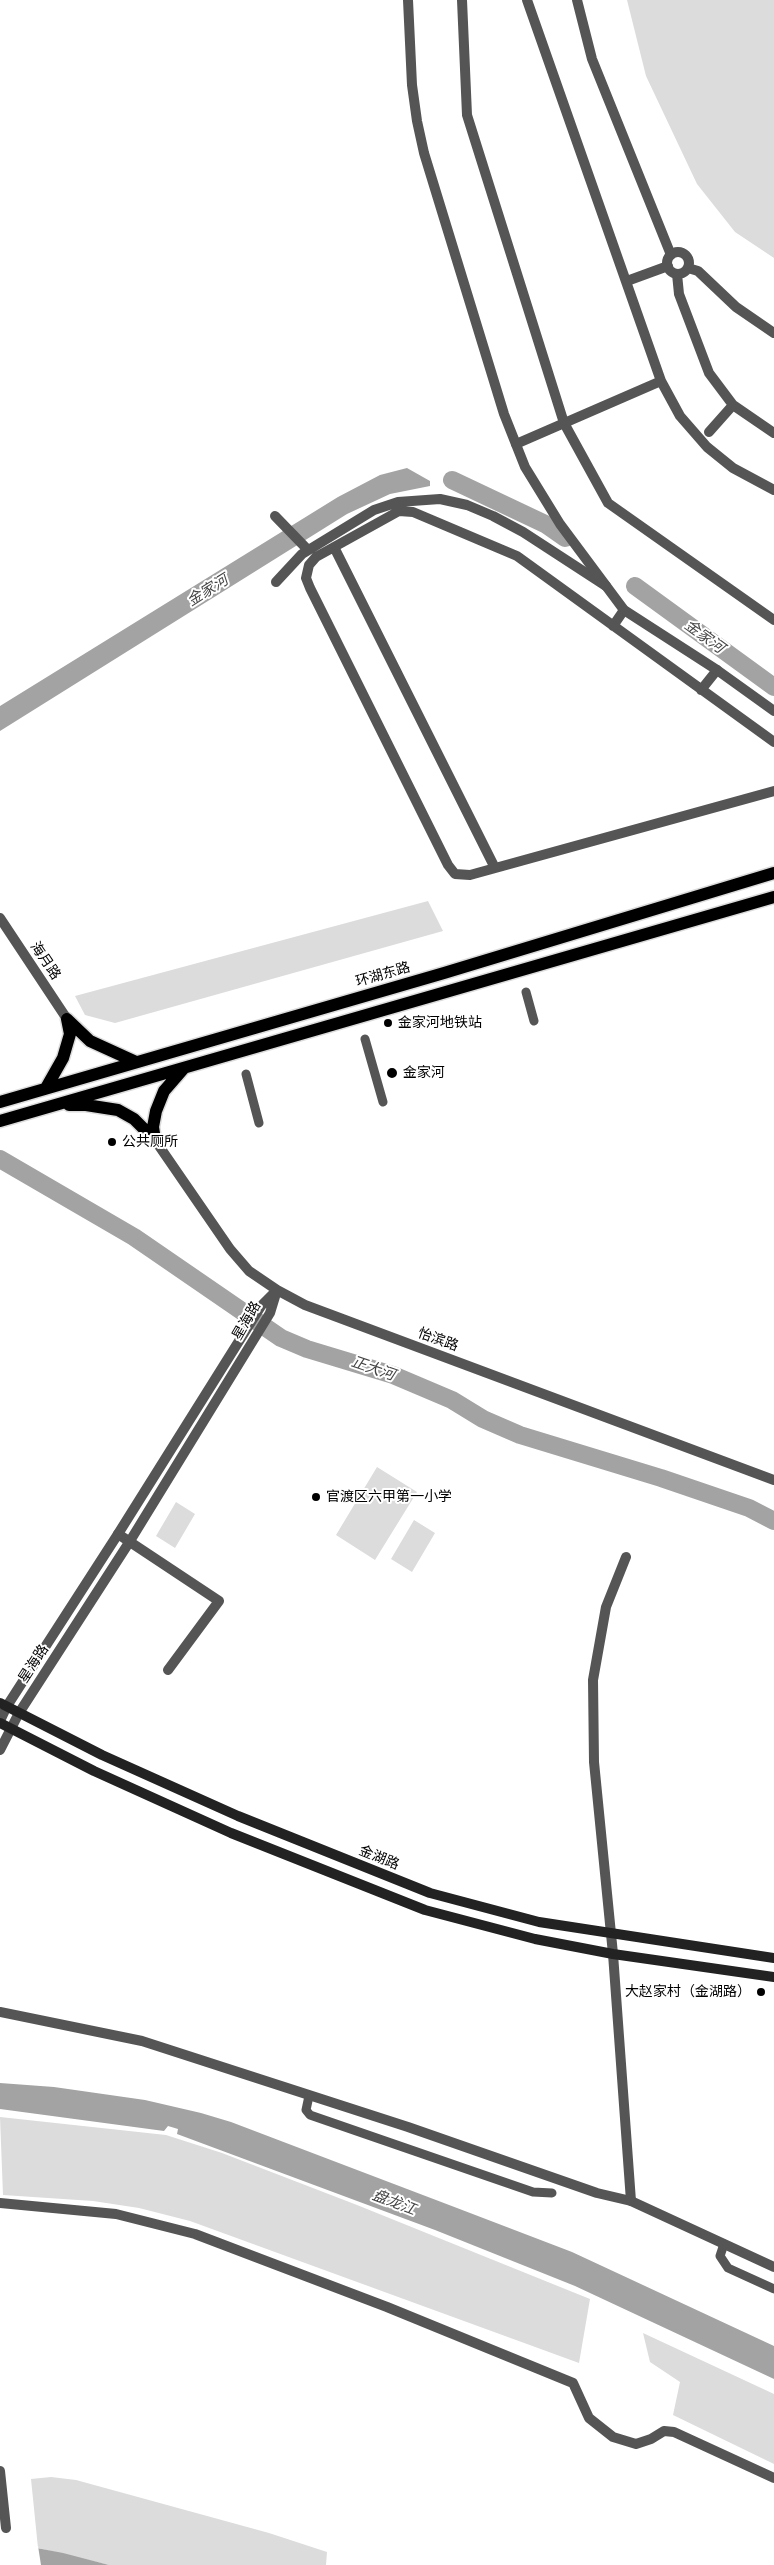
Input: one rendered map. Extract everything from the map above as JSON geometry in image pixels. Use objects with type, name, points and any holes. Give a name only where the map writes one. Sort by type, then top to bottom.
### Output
[{"type":"main road","name":"环湖东路","points":[[0,1102],[434,976],[774,873]]},
{"type":"main road","points":[[0,1121],[774,897]]},
{"type":"main road","points":[[67,1019],[90,1041],[136,1062]]},
{"type":"main road","points":[[46,1088],[63,1058],[70,1034],[67,1019]]},
{"type":"main road","points":[[156,1140],[153,1127],[156,1111],[164,1091],[173,1078],[186,1066]]},
{"type":"main road","points":[[54,1104],[86,1105],[118,1110],[134,1119],[156,1140]]},
{"type":"main road","name":"金湖路","points":[[3,1705],[102,1755],[229,1812],[430,1894],[539,1922],[774,1958]]},
{"type":"main road","points":[[0,1722],[94,1771],[231,1833],[425,1910],[535,1939],[613,1954],[774,1977]]},
{"type":"street","points":[[408,0],[412,84],[421,137],[432,182],[504,414],[536,489],[624,610],[716,670],[774,712]]},
{"type":"street","points":[[462,0],[467,115],[564,423],[608,503],[774,620]]},
{"type":"street","points":[[527,0],[661,381],[680,416],[707,447],[733,468],[774,490]]},
{"type":"street","points":[[577,0],[592,59],[669,260],[671,271],[677,274],[684,272],[688,268]]},
{"type":"street","points":[[627,282],[669,260],[679,252],[686,256],[688,268]]},
{"type":"street","points":[[688,268],[698,271],[736,307],[774,333]]},
{"type":"street","points":[[677,274],[679,294],[693,337],[709,373],[733,405],[774,434]]},
{"type":"street","points":[[516,444],[661,381]]},
{"type":"street","points":[[709,432],[733,405]]},
{"type":"street","points":[[276,582],[305,546],[388,504],[440,499],[467,506],[493,516],[522,532],[606,586]]},
{"type":"street","points":[[774,742],[517,556],[413,512],[400,512],[316,557],[309,565],[306,578],[310,588],[448,865],[456,874],[463,876],[495,868],[774,791]]},
{"type":"street","points":[[275,516],[305,546]]},
{"type":"street","points":[[334,547],[495,868]]},
{"type":"street","points":[[613,626],[624,610]]},
{"type":"street","points":[[701,690],[716,670]]},
{"type":"street","name":"海月路","points":[[0,918],[67,1019]]},
{"type":"street","points":[[526,992],[534,1021]]},
{"type":"street","points":[[365,1039],[383,1102]]},
{"type":"street","points":[[246,1074],[259,1123]]},
{"type":"street","name":"怡滨路","points":[[156,1140],[230,1250],[249,1271],[277,1290],[305,1305],[774,1480]]},
{"type":"street","name":"星海路","points":[[0,1722],[3,1705],[118,1534],[261,1306],[277,1290]]},
{"type":"street","name":"星海路","points":[[0,1750],[19,1713],[130,1541],[270,1313],[277,1290]]},
{"type":"street","points":[[118,1534],[219,1601],[168,1670]]},
{"type":"street","points":[[626,1557],[606,1608],[593,1680],[594,1762],[613,1954],[631,2201]]},
{"type":"street","points":[[0,2012],[142,2041],[408,2127],[597,2193],[631,2201],[774,2267]]},
{"type":"street","points":[[309,2096],[306,2110],[310,2114],[533,2192],[552,2193]]},
{"type":"street","points":[[0,2203],[116,2214],[195,2234],[387,2307],[572,2383],[589,2418],[613,2437],[636,2444],[651,2439],[664,2431],[674,2432],[774,2478]]},
{"type":"street","points":[[724,2244],[720,2256],[728,2268],[774,2289]]},
{"type":"street","points":[[0,2471],[6,2528]]},
{"type":"shaded area","points":[[627,0],[774,0],[774,258],[735,232],[697,184],[646,76]]},
{"type":"shaded area","points":[[428,901],[443,931],[115,1023],[85,1015],[75,996]]},
{"type":"shaded area","points":[[377,1467],[417,1492],[375,1560],[336,1535]]},
{"type":"shaded area","points":[[176,1502],[195,1514],[175,1548],[156,1536]]},
{"type":"shaded area","points":[[414,1520],[435,1533],[412,1572],[391,1559]]},
{"type":"shaded area","points":[[0,2117],[166,2135],[222,2153],[357,2205],[590,2299],[579,2363],[190,2221],[139,2208],[93,2201],[3,2195]]},
{"type":"shaded area","points":[[643,2333],[774,2394],[774,2464],[673,2415],[680,2382],[650,2362]]},
{"type":"shaded area","points":[[51,2477],[76,2480],[269,2533],[327,2552],[326,2565],[109,2565],[38,2548],[31,2479]]},
{"type":"water","points":[[407,468],[430,481],[430,486],[390,494],[347,514],[0,731],[0,706],[338,497],[380,475]]},
{"type":"water","name":"盘龙江","points":[[0,2083],[54,2087],[145,2100],[201,2113],[231,2122],[457,2208],[572,2252],[774,2346],[774,2379],[575,2286],[435,2230],[177,2134],[178,2129],[168,2126],[164,2131],[0,2109]]},
{"type":"water","points":[[0,2541],[63,2553],[109,2565],[0,2565]]},
{"type":"pier","points":[[0,2538],[38,2546],[41,2565],[0,2565]]},
{"type":"waterway","name":"金家河","points":[[452,480],[545,524],[565,538]]},
{"type":"waterway","name":"金家河","points":[[635,586],[774,687]]},
{"type":"waterway","name":"正大河","points":[[0,1159],[134,1237],[281,1338],[307,1349],[393,1375],[452,1400],[483,1419],[520,1435],[661,1478],[749,1508],[774,1521]]},
{"type":"place","name":"金家河地铁站","points":[[388,1023]]},
{"type":"place","name":"金家河","points":[[392,1073]]},
{"type":"place","name":"公共厕所","points":[[112,1142]]},
{"type":"place","name":"官渡区六甲第一小学","points":[[316,1497]]},
{"type":"place","name":"大赵家村（金湖路）","points":[[761,1992]]}]
